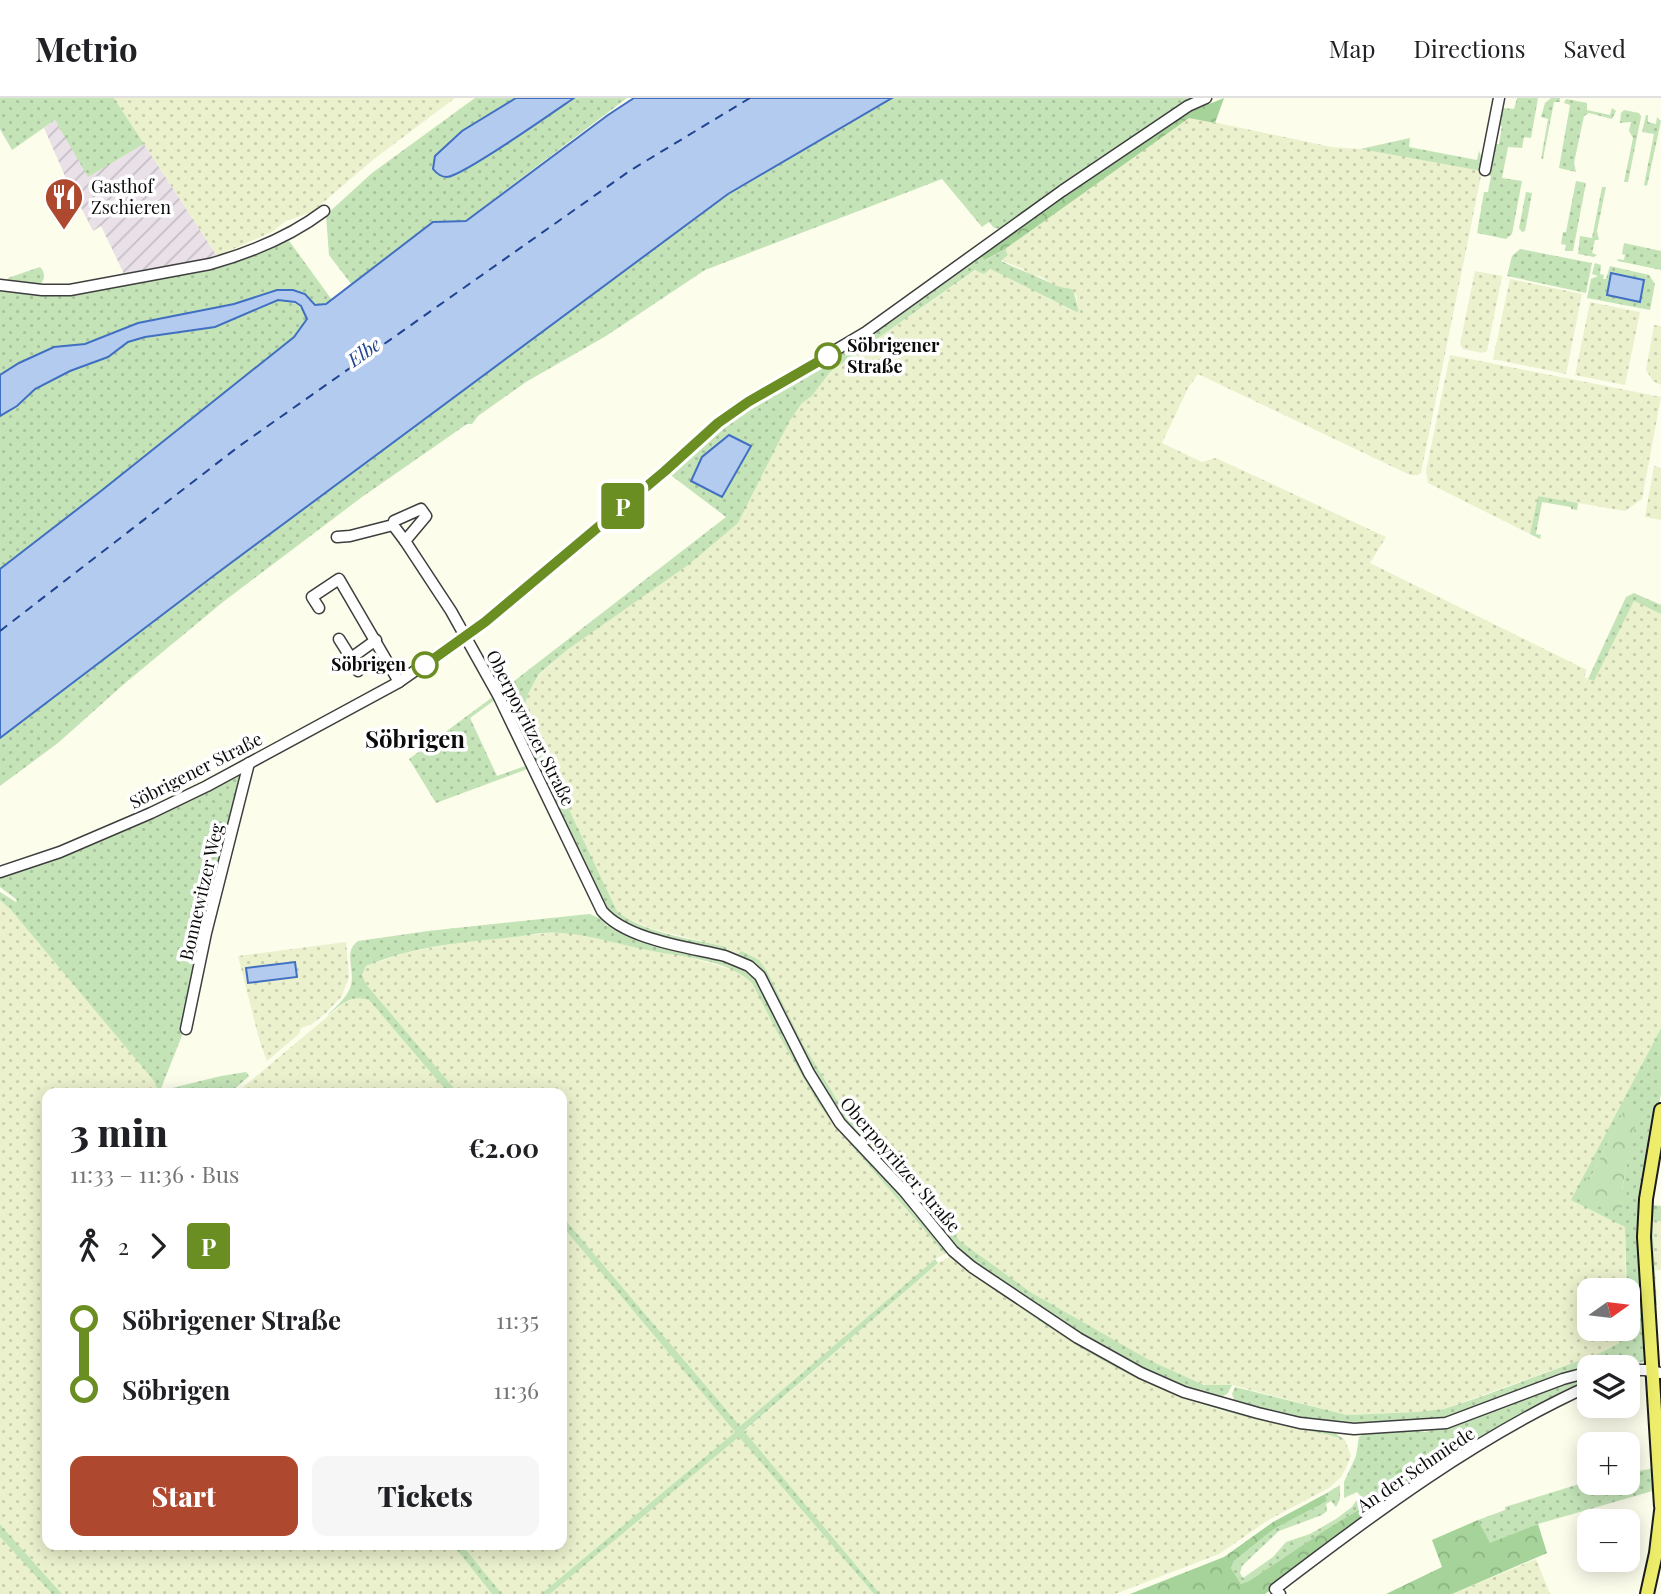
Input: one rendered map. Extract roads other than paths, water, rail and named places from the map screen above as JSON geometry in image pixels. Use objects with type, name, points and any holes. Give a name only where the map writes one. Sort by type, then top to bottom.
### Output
[{"type":"main road","points":[[1647,1594],[1656,1552],[1661,1508],[1657,1372],[1645,1210],[1661,1110]]},
{"type":"street","name":"Söbrigener Straße","points":[[0,872],[116,829],[206,786],[399,682],[495,613],[665,471],[718,423],[748,402],[866,332],[1062,191],[1188,106],[1206,98]]},
{"type":"street","points":[[1485,170],[1499,98]]},
{"type":"street","points":[[0,285],[70,290],[210,264],[241,254],[293,231],[324,211]]},
{"type":"street","points":[[337,537],[393,525],[394,522],[421,509],[426,516],[405,541]]},
{"type":"street","name":"Oberpoyritzer Straße","points":[[393,525],[498,695],[597,901],[610,920],[634,932],[739,961],[756,971],[822,1097],[855,1140],[904,1191],[953,1251],[972,1267],[1110,1358],[1184,1392],[1258,1413],[1330,1428],[1446,1423],[1577,1375]]},
{"type":"street","points":[[319,608],[312,597],[339,579],[399,682]]},
{"type":"street","points":[[339,639],[358,671]]},
{"type":"street","points":[[351,658],[376,640]]},
{"type":"street","name":"Bonnewitzer Weg","points":[[187,1029],[206,933],[249,763]]},
{"type":"street","name":"An der Schmiede","points":[[1280,1594],[1275,1589],[1333,1544],[1438,1472],[1532,1415],[1577,1392]]},
{"type":"water","points":[[516,98],[574,98],[456,174],[445,177],[433,169],[435,156],[462,131]]},
{"type":"water","name":"Elbe","points":[[634,98],[892,98],[728,194],[0,738],[0,569],[294,337],[307,319],[301,306],[295,302],[278,300],[215,327],[128,342],[108,357],[70,371],[35,389],[17,406],[0,416],[0,375],[54,347],[85,344],[138,323],[234,304],[277,290],[293,290],[305,294],[315,305],[326,304],[433,222],[466,221]]},
{"type":"water","points":[[1611,273],[1644,280],[1640,302],[1607,295]]},
{"type":"water","points":[[729,435],[751,446],[722,497],[691,481],[702,457]]},
{"type":"water","points":[[295,962],[297,977],[248,983],[246,968]]},
{"type":"place","name":"Gasthof Zschieren","points":[[64,231]]},
{"type":"place","name":"Söbrigener Straße","points":[[828,356]]},
{"type":"place","name":"Söbrigen","points":[[425,665]]},
{"type":"district","name":"Söbrigen","points":[[415,740]]}]
